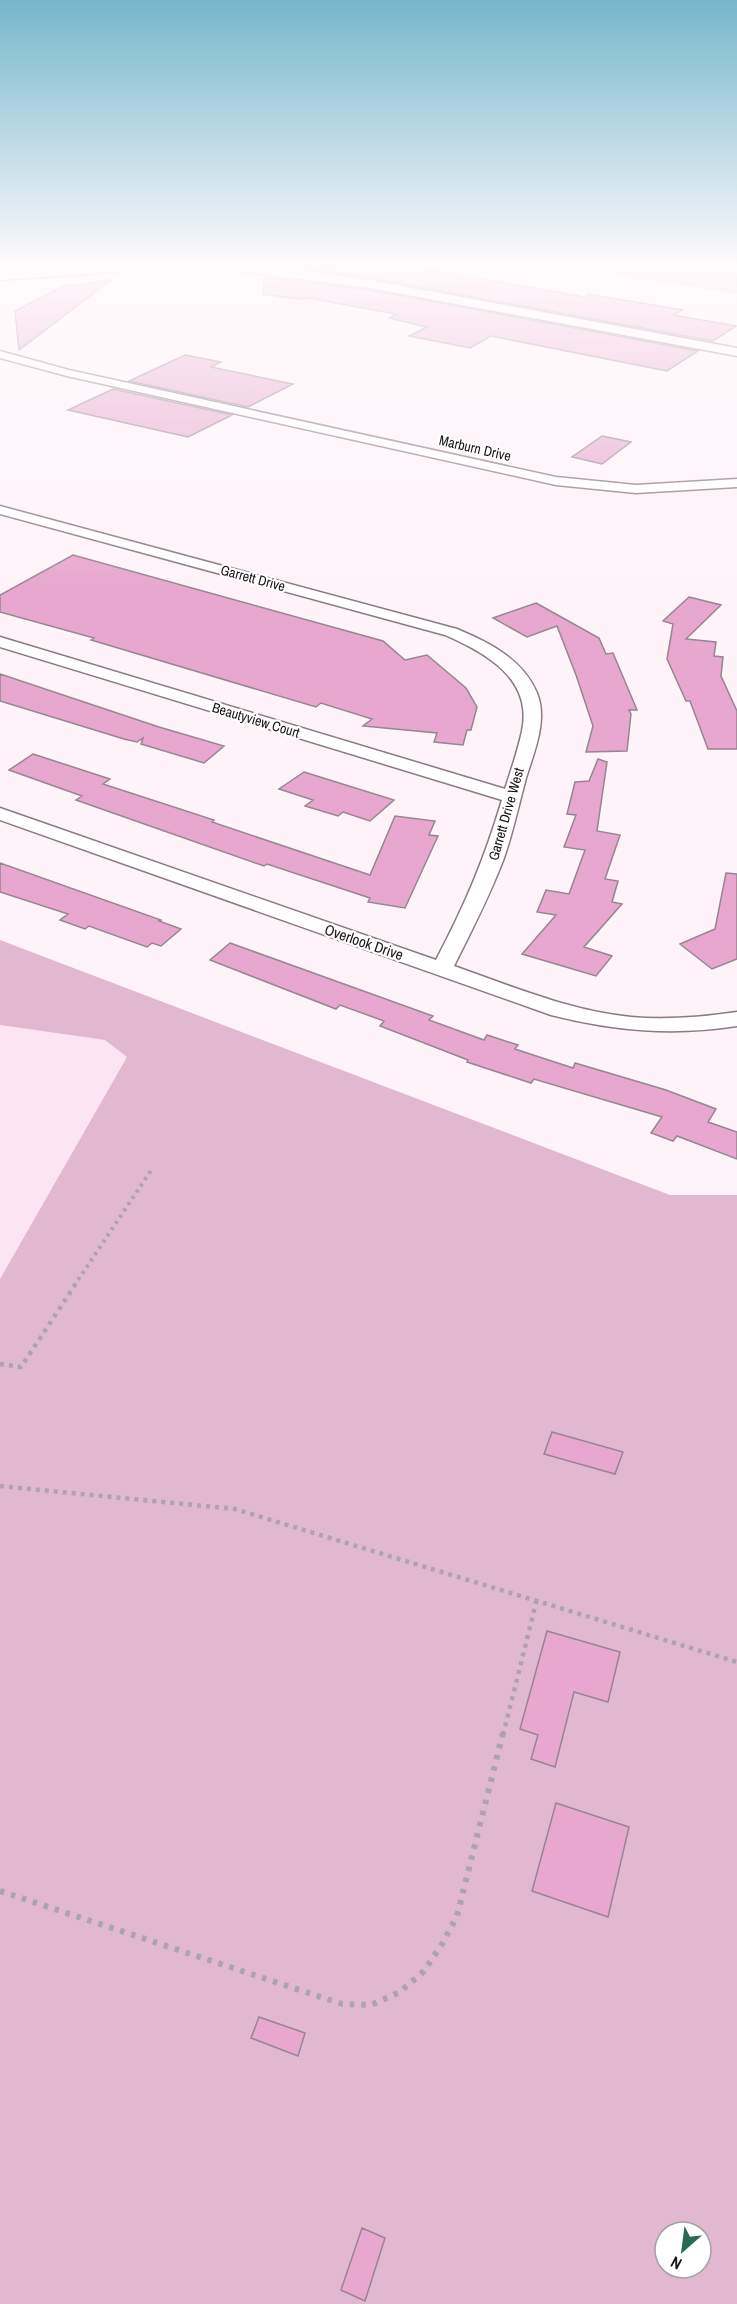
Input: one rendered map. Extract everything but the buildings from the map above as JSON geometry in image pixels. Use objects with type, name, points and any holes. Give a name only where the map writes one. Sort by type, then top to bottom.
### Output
[{"type":"street","name":"Marburn Drive","points":[[74,375],[556,481],[636,489],[737,483]]},
{"type":"street","name":"Garrett Drive","points":[[0,510],[429,625],[470,640],[501,660]]},
{"type":"street","name":"Beautyview Court","points":[[0,642],[512,798]]},
{"type":"street","name":"Garrett Drive West","points":[[442,968],[473,909],[495,856],[531,730],[532,712],[528,693],[519,678],[501,660]]},
{"type":"street","name":"Overlook Drive","points":[[0,814],[559,1010],[631,1024],[704,1024],[737,1019]]},
{"type":"path","points":[[0,1364],[21,1367],[152,1168]]},
{"type":"path","points":[[0,1486],[235,1509],[537,1599],[737,1662]]},
{"type":"path","points":[[0,1891],[342,2004],[369,2006],[399,1994],[428,1967],[445,1942],[457,1916],[537,1599]]},
{"type":"shaded area","points":[[0,940],[670,1195],[737,1195],[737,2304],[0,2304],[0,1279],[127,1057],[105,1040],[0,1025]]},
{"type":"shaded area","points":[[0,1025],[105,1040],[127,1057],[0,1279]]}]
